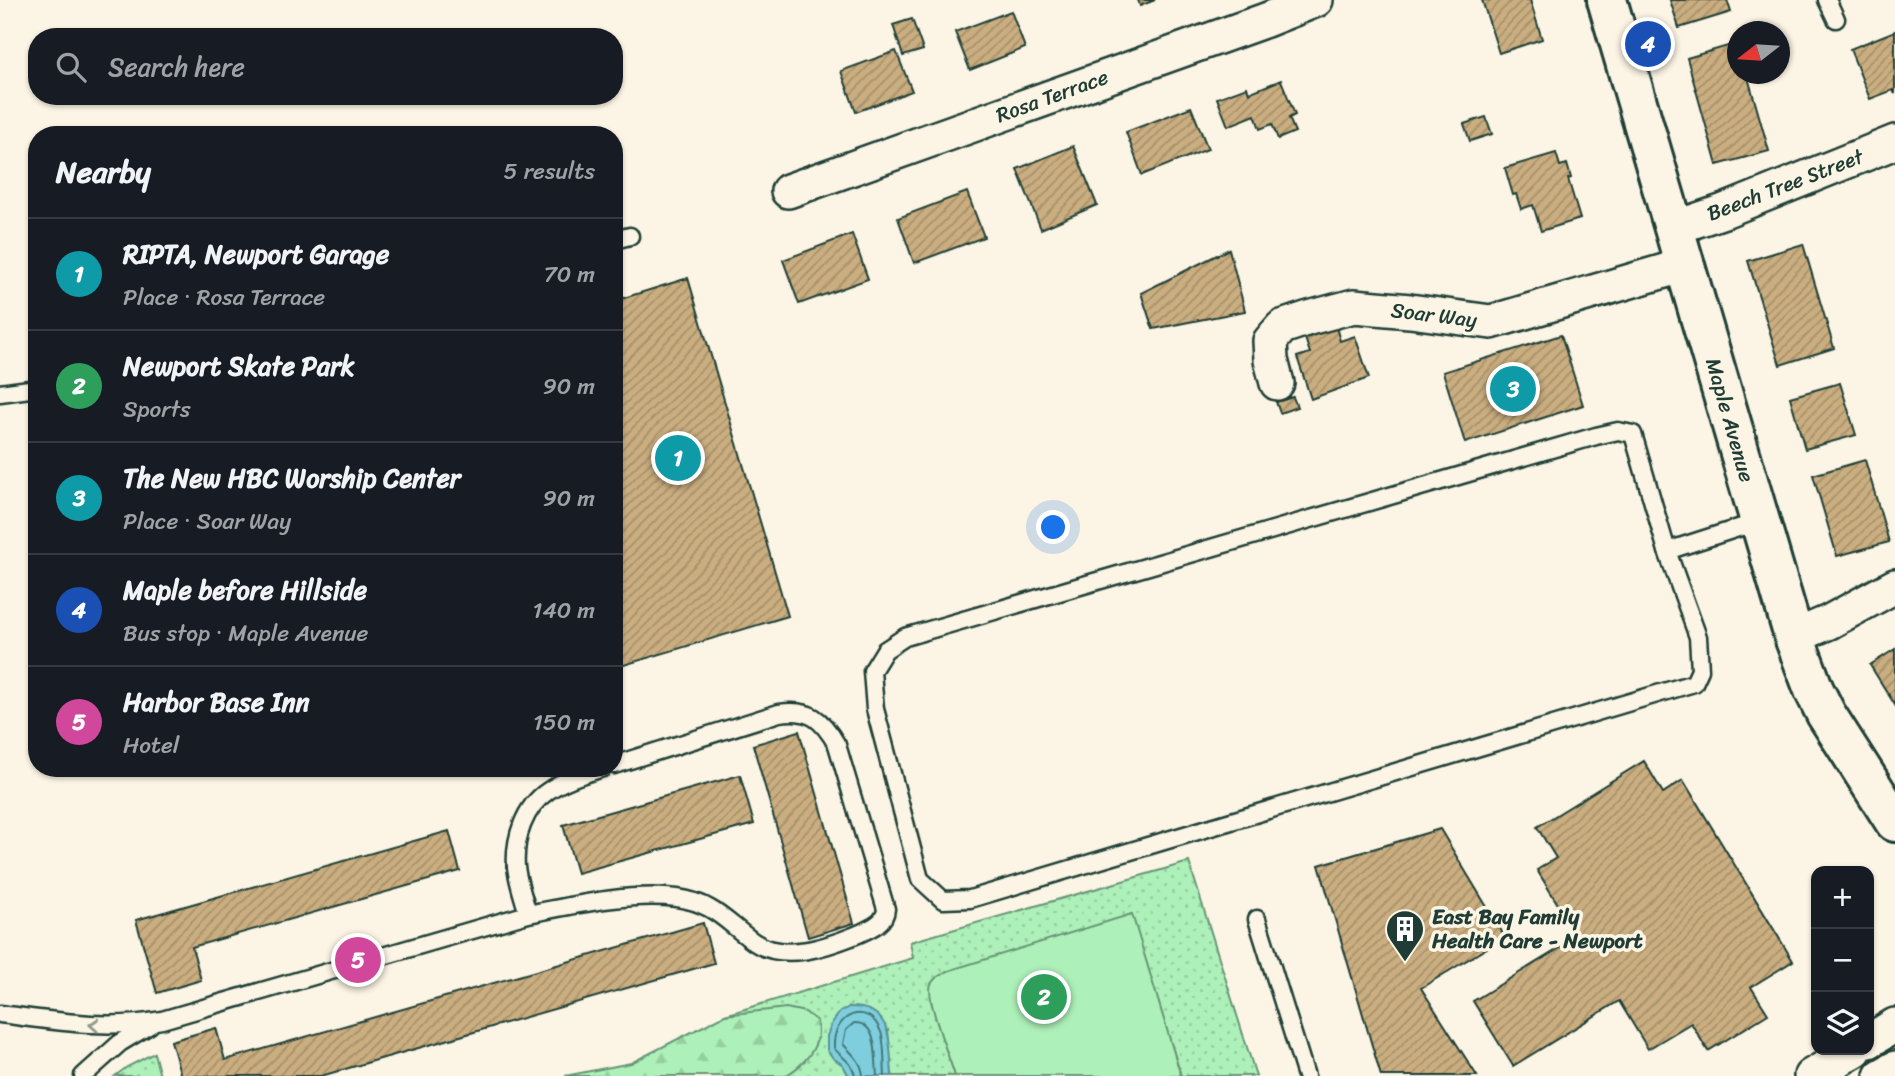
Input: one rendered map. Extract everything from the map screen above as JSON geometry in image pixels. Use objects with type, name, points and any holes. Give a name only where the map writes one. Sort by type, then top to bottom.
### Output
[{"type":"street","name":"Rosa Terrace","points":[[788,191],[1316,0]]},
{"type":"street","name":"Maple Avenue","points":[[1607,0],[1794,637],[1826,714],[1895,822]]},
{"type":"street","name":"Beech Tree Street","points":[[1674,228],[1724,211],[1895,142]]},
{"type":"street","name":"Soar Way","points":[[1277,383],[1271,360],[1270,341],[1282,327],[1309,318],[1354,306],[1491,322],[1685,265]]},
{"type":"street","points":[[1794,637],[1829,622],[1895,586]]},
{"type":"street","points":[[1874,1038],[1895,1025]]},
{"type":"street","points":[[1811,1076],[1847,1055]]},
{"type":"street","points":[[1881,1076],[1895,1068]]},
{"type":"lane","points":[[1827,0],[1836,19]]},
{"type":"lane","points":[[0,393],[28,389]]},
{"type":"lane","points":[[1618,431],[1633,434],[1667,551],[1698,637],[1700,670],[1694,683],[970,899],[943,900],[920,879],[875,709],[872,671],[886,650],[905,637],[1618,431]]},
{"type":"lane","points":[[1667,551],[1760,521]]},
{"type":"lane","points":[[0,1014],[100,1025],[139,1024],[162,1020],[528,914],[621,898],[676,898],[705,905],[718,912],[755,942],[778,952],[805,950],[848,938],[875,926],[886,916],[837,745],[821,722],[811,715],[802,711],[779,713],[623,762]]},
{"type":"lane","points":[[528,914],[518,877],[516,853],[523,822],[537,799],[560,783],[577,777]]},
{"type":"lane","points":[[1257,919],[1306,1076]]},
{"type":"lane","points":[[83,1076],[120,1043],[137,1031],[162,1020]]},
{"type":"green space","points":[[1189,862],[1256,1076],[1181,1076],[1131,914],[931,1001],[955,1076],[892,1076],[888,1030],[833,1058],[843,1065],[849,1076],[785,1076],[804,1059],[818,1038],[725,1015],[913,958],[910,942]]},
{"type":"green space","points":[[1132,914],[1181,1076],[955,1076],[932,1002],[930,991],[935,979],[954,969]]},
{"type":"green space","points":[[786,1008],[805,1012],[817,1021],[818,1037],[809,1056],[785,1076],[565,1076],[631,1063],[725,1015]]},
{"type":"green space","points":[[154,1053],[160,1076],[115,1076],[127,1067]]},
{"type":"water","points":[[849,1007],[864,1008],[882,1020],[889,1039],[892,1076],[849,1076],[843,1065],[827,1050],[827,1036],[832,1023],[840,1012]]},
{"type":"building","points":[[1138,0],[1155,0],[1140,6]]},
{"type":"building","points":[[1482,0],[1530,0],[1542,39],[1499,53]]},
{"type":"building","points":[[1670,0],[1727,0],[1731,12],[1679,28]]},
{"type":"building","points":[[1011,11],[1025,48],[970,70],[955,32]]},
{"type":"building","points":[[912,19],[923,50],[903,56],[893,25]]},
{"type":"building","points":[[1895,31],[1895,94],[1893,90],[1870,99],[1850,49]]},
{"type":"building","points":[[1727,46],[1727,84],[1750,84],[1769,151],[1717,165],[1687,58]]},
{"type":"building","points":[[896,51],[912,91],[856,112],[841,71]]},
{"type":"building","points":[[1281,80],[1295,115],[1289,118],[1295,132],[1278,139],[1272,124],[1260,129],[1255,115],[1228,126],[1217,98],[1247,87],[1249,93]]},
{"type":"building","points":[[1191,107],[1208,149],[1142,175],[1126,132]]},
{"type":"building","points":[[1486,117],[1492,134],[1470,141],[1464,124]]},
{"type":"building","points":[[1073,146],[1097,205],[1041,229],[1017,169]]},
{"type":"building","points":[[1556,153],[1560,166],[1567,164],[1571,178],[1568,179],[1580,219],[1541,231],[1533,205],[1521,209],[1516,194],[1513,195],[1505,168]]},
{"type":"building","points":[[967,192],[984,237],[914,263],[898,218]]},
{"type":"building","points":[[852,234],[868,279],[799,304],[783,260]]},
{"type":"building","points":[[1803,244],[1834,348],[1780,365],[1748,261]]},
{"type":"building","points":[[1229,249],[1245,311],[1153,329],[1141,293]]},
{"type":"building","points":[[688,278],[788,616],[623,665],[623,298]]},
{"type":"building","points":[[1336,327],[1340,341],[1355,336],[1369,378],[1311,399],[1297,357],[1310,353],[1305,338]]},
{"type":"building","points":[[1561,335],[1583,405],[1465,443],[1443,372]]},
{"type":"building","points":[[1840,383],[1856,435],[1805,449],[1790,397]]},
{"type":"building","points":[[1293,397],[1297,407],[1280,413],[1276,402]]},
{"type":"building","points":[[1865,460],[1889,542],[1837,556],[1813,475]]},
{"type":"building","points":[[1895,649],[1895,705],[1870,665]]},
{"type":"building","points":[[799,731],[854,923],[808,937],[753,745]]},
{"type":"building","points":[[1644,761],[1663,793],[1683,780],[1793,961],[1751,987],[1768,1014],[1708,1051],[1691,1023],[1648,1049],[1619,1001],[1513,1066],[1473,1001],[1578,937],[1537,870],[1556,858],[1537,827]]},
{"type":"building","points":[[740,775],[754,824],[577,873],[563,825]]},
{"type":"building","name":"East Bay Family Health Care - Newport","points":[[1440,829],[1505,937],[1421,988],[1477,1076],[1381,1076],[1319,865]]},
{"type":"building","points":[[449,831],[460,871],[192,947],[201,980],[157,993],[136,920]]},
{"type":"building","points":[[703,923],[714,963],[321,1076],[181,1076],[171,1041],[216,1028],[225,1060]]},
{"type":"place","name":"Maple before Hillside","points":[[1648,44]]},
{"type":"place","name":"The New HBC Worship Center","points":[[1513,389]]},
{"type":"place","name":"RIPTA, Newport Garage","points":[[678,458]]},
{"type":"place","name":"Harbor Base Inn","points":[[358,960]]},
{"type":"place","name":"East Bay Family Health Care - Newport","points":[[1405,963]]},
{"type":"place","name":"Newport Skate Park","points":[[1044,997]]}]
